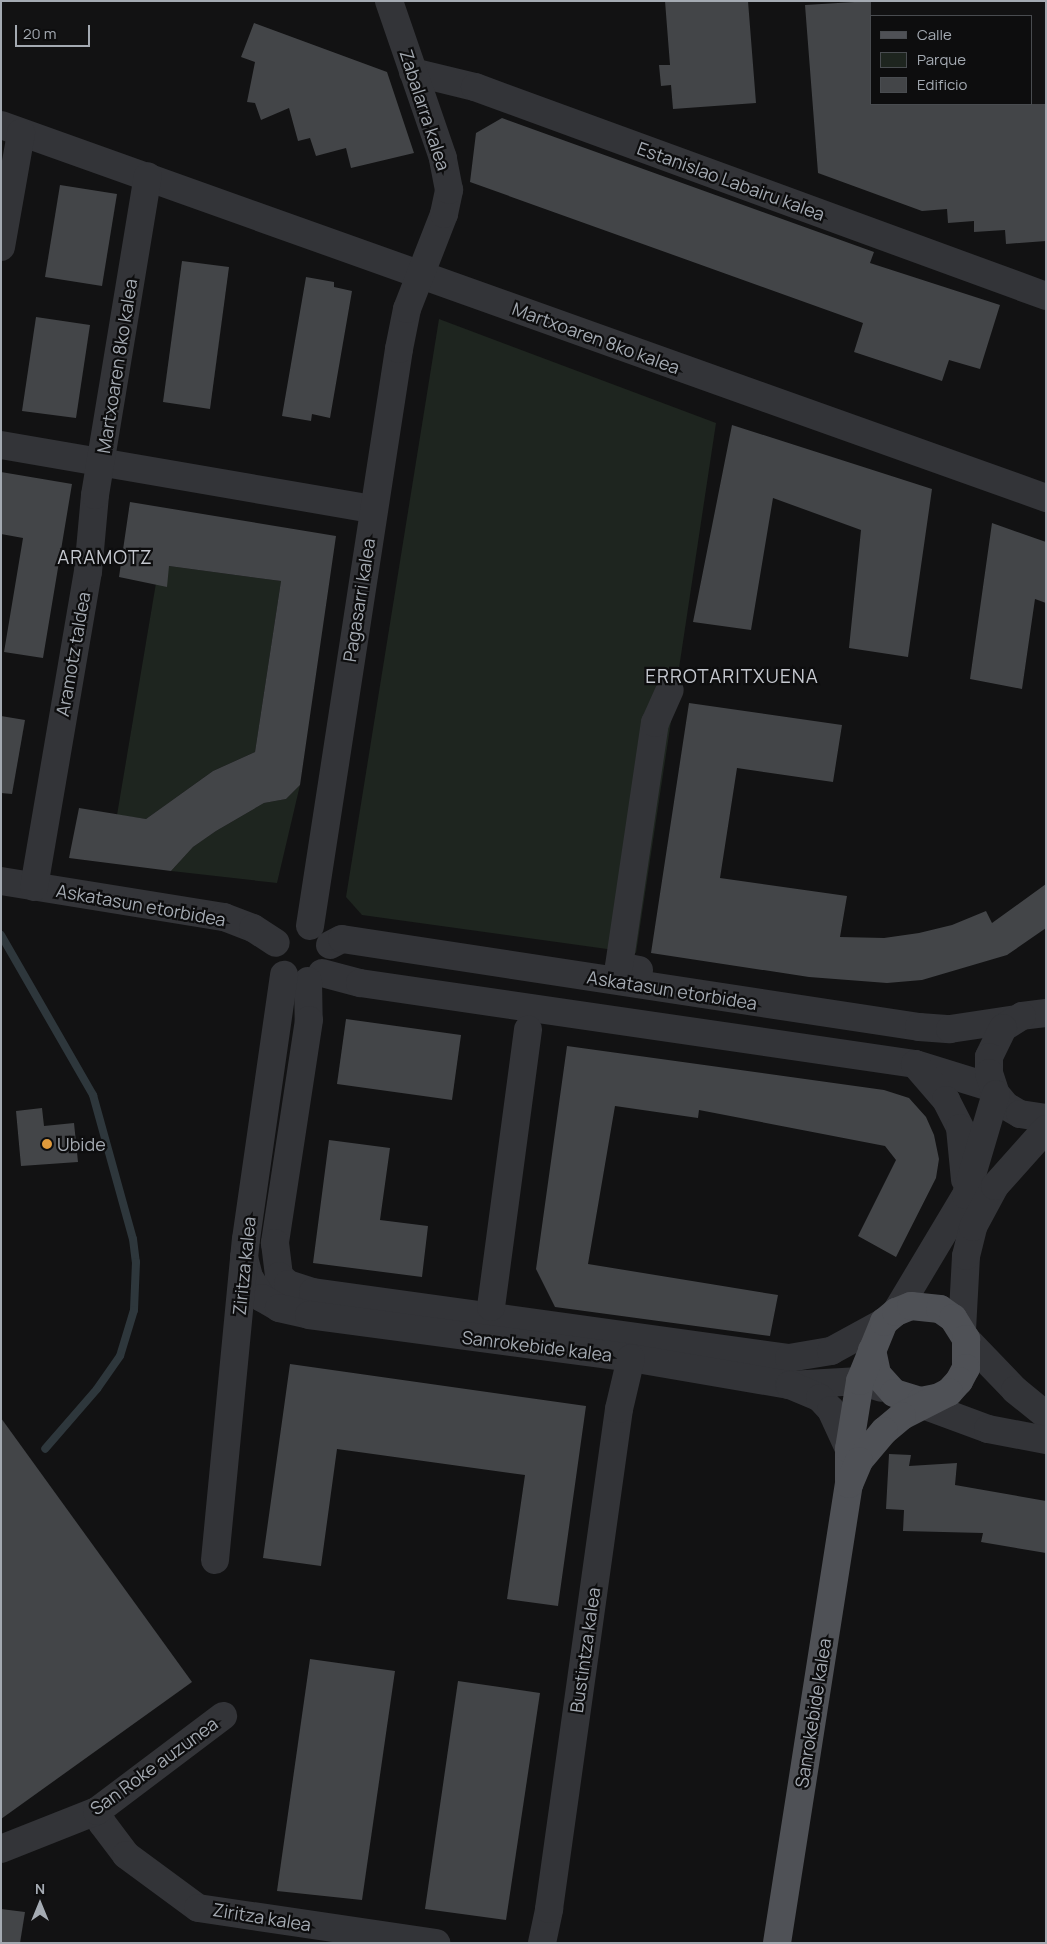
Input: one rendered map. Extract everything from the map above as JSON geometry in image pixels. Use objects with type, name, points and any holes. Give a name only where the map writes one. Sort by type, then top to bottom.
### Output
[{"type":"main road","points":[[910,1306],[940,1310],[953,1318],[964,1334],[966,1368],[959,1381],[914,1399],[869,1446],[849,1484],[850,1449],[860,1381],[872,1350],[890,1317],[910,1306]]},
{"type":"main road","points":[[872,1350],[877,1374],[914,1399]]},
{"type":"main road","name":"Sanrokebide kalea","points":[[777,1943],[849,1484]]},
{"type":"street","name":"Zabalarra kalea","points":[[389,1],[444,158],[449,190],[444,214],[419,276]]},
{"type":"street","name":"Estanislao Labairu kalea","points":[[413,72],[475,87],[1046,296]]},
{"type":"street","name":"Martxoaren 8ko kalea","points":[[1,247],[11,129],[148,176],[419,276],[1046,498]]},
{"type":"street","name":"Martxoaren 8ko kalea","points":[[148,176],[101,462],[373,509]]},
{"type":"street","name":"Pagasarri kalea","points":[[310,926],[399,350],[407,309],[419,276]]},
{"type":"street","points":[[1,445],[101,462]]},
{"type":"street","name":"Aramotz taldea","points":[[34,887],[88,572],[101,462]]},
{"type":"street","name":"Askatasun etorbidea","points":[[639,970],[619,966],[654,732],[670,690]]},
{"type":"street","name":"Askatasun etorbidea","points":[[1,881],[224,917],[253,928],[276,943]]},
{"type":"street","points":[[310,926],[322,933],[330,945],[330,960],[305,976],[276,964],[276,943],[286,930],[310,926]]},
{"type":"street","name":"Askatasun etorbidea","points":[[330,945],[342,939],[918,1027],[950,1029],[1028,1016]]},
{"type":"street","name":"Askatasun etorbidea","points":[[305,976],[915,1064],[995,1091]]},
{"type":"street","name":"Ziritza kalea","points":[[215,1560],[244,1258],[305,976]]},
{"type":"street","name":"Ziritza kalea","points":[[275,1263],[275,1243],[309,1020],[305,976]]},
{"type":"street","points":[[1046,999],[1028,1016],[1003,1028],[994,1042],[989,1073],[995,1091],[1020,1114],[1046,1118]]},
{"type":"street","points":[[491,1307],[528,1029]]},
{"type":"street","points":[[915,1064],[946,1100],[960,1128],[966,1194]]},
{"type":"street","points":[[890,1317],[966,1194],[995,1091]]},
{"type":"street","points":[[1046,1129],[995,1186],[973,1227],[966,1256],[964,1334],[1015,1390],[1046,1415]]},
{"type":"street","name":"Sanrokebide kalea","points":[[244,1258],[249,1277],[262,1298],[279,1308],[309,1315],[631,1358],[789,1385],[860,1381]]},
{"type":"street","name":"Sanrokebide kalea","points":[[275,1263],[278,1276],[288,1284],[313,1292],[789,1358],[831,1351],[890,1317]]},
{"type":"street","name":"Bustintza kalea","points":[[542,1943],[549,1909],[619,1409],[631,1358]]},
{"type":"street","points":[[860,1381],[914,1399],[988,1430],[1046,1440]]},
{"type":"street","points":[[789,1385],[807,1391],[831,1410],[850,1449]]},
{"type":"street","name":"San Roke auzunea","points":[[1,1849],[97,1811],[223,1716]]},
{"type":"street","name":"Ziritza kalea","points":[[97,1811],[102,1824],[126,1855],[198,1908],[436,1943]]},
{"type":"green space","points":[[439,319],[716,423],[636,953],[362,915],[346,897]]},
{"type":"green space","points":[[169,566],[281,581],[255,752],[213,771],[146,819],[117,815],[156,583]]},
{"type":"green space","points":[[300,785],[277,883],[171,871],[193,847],[216,831],[264,803],[286,799]]},
{"type":"building","points":[[665,1],[748,1],[756,103],[673,109],[671,85],[661,86],[659,65],[670,65]]},
{"type":"building","points":[[871,1],[870,105],[1046,104],[1046,241],[1006,244],[1005,230],[974,232],[974,221],[948,223],[947,209],[922,211],[818,173],[805,5]]},
{"type":"building","points":[[254,23],[387,72],[414,153],[351,168],[346,148],[316,156],[310,138],[298,141],[289,108],[261,120],[255,103],[247,102],[255,62],[241,57]]},
{"type":"building","points":[[502,118],[874,252],[870,263],[1000,305],[980,369],[949,360],[942,381],[854,352],[863,323],[470,182],[476,133]]},
{"type":"building","points":[[60,185],[117,194],[102,286],[45,277]]},
{"type":"building","points":[[182,261],[229,267],[210,409],[163,402]]},
{"type":"building","points":[[306,277],[334,282],[334,287],[352,291],[330,418],[312,414],[311,421],[282,416]]},
{"type":"building","points":[[36,317],[90,325],[76,418],[22,411]]},
{"type":"building","points":[[732,425],[932,489],[908,657],[849,648],[861,530],[773,498],[751,630],[693,622]]},
{"type":"building","points":[[1,472],[72,484],[43,658],[4,652],[23,538],[1,534]]},
{"type":"building","points":[[130,502],[336,536],[300,785],[286,799],[264,803],[216,831],[193,847],[171,871],[69,858],[79,808],[146,819],[213,771],[255,752],[281,581],[169,566],[167,587],[119,577]]},
{"type":"building","points":[[992,523],[1046,542],[1046,603],[1035,599],[1022,689],[970,679]]},
{"type":"building","points":[[689,703],[842,725],[833,782],[737,768],[720,878],[847,896],[840,937],[884,938],[919,933],[952,925],[986,911],[992,923],[1046,884],[1046,928],[1007,955],[922,980],[887,983],[809,977],[651,953]]},
{"type":"building","points":[[1,716],[25,720],[12,794],[1,793]]},
{"type":"building","points":[[346,1019],[461,1035],[452,1100],[337,1084]]},
{"type":"building","points":[[567,1046],[884,1090],[909,1098],[926,1117],[934,1135],[939,1159],[936,1178],[896,1257],[858,1236],[896,1160],[885,1146],[699,1110],[698,1118],[615,1106],[588,1264],[778,1295],[770,1336],[555,1307],[536,1269]]},
{"type":"building","name":"Ubide","points":[[42,1108],[44,1126],[74,1123],[78,1162],[21,1166],[16,1111]]},
{"type":"building","points":[[329,1140],[390,1148],[380,1220],[428,1226],[422,1277],[313,1263]]},
{"type":"building","points":[[290,1364],[586,1406],[558,1606],[507,1599],[525,1475],[337,1449],[321,1566],[263,1558]]},
{"type":"building","points":[[1,1418],[192,1682],[1,1819]]},
{"type":"building","points":[[889,1454],[911,1455],[909,1466],[957,1463],[955,1485],[1046,1501],[1046,1553],[981,1542],[983,1533],[903,1531],[904,1510],[886,1509]]},
{"type":"building","points":[[310,1659],[395,1671],[362,1900],[277,1891]]},
{"type":"building","points":[[458,1681],[540,1693],[506,1920],[425,1909]]},
{"type":"building","points":[[1,1909],[25,1912],[20,1943],[1,1943]]},
{"type":"waterway","points":[[1,935],[93,1095],[133,1239],[136,1262],[134,1310],[120,1356],[97,1389],[45,1449]]},
{"type":"place","name":"Ubide","points":[[47,1144]]},
{"type":"district","name":"ARAMOTZ","points":[[105,558]]},
{"type":"district","name":"ERROTARITXUENA","points":[[732,677]]}]
